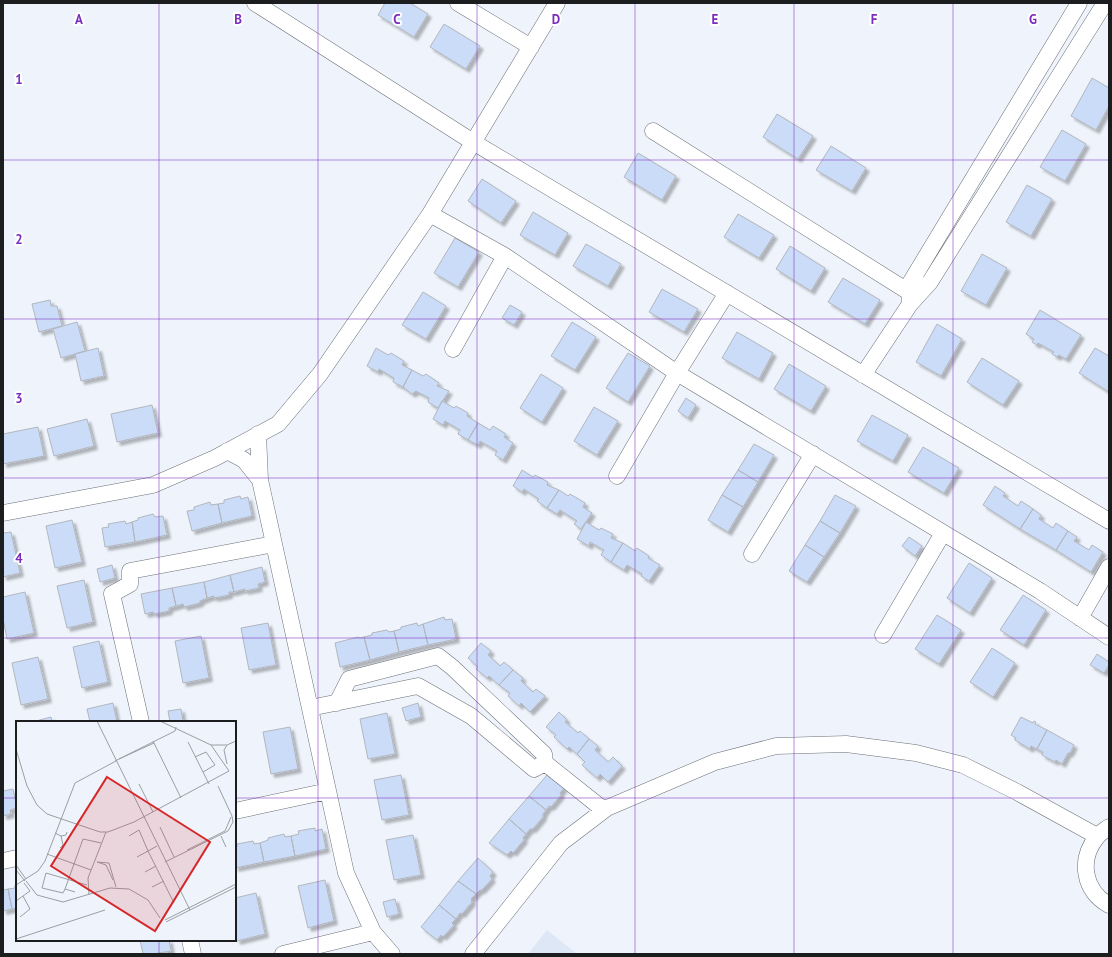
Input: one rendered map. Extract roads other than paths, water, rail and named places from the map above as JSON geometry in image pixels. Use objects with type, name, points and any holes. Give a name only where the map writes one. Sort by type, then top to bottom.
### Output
[{"type":"street","points":[[255,3],[473,142],[1109,521]]},
{"type":"street","points":[[458,3],[531,47]]},
{"type":"street","points":[[3,513],[153,485],[215,458],[278,424],[320,374],[430,214],[557,3]]},
{"type":"street","points":[[909,298],[909,285],[1079,3]]},
{"type":"street","points":[[863,374],[909,298],[930,282],[1105,3]]},
{"type":"street","points":[[653,131],[909,298]]},
{"type":"street","points":[[430,214],[505,256],[677,373],[1040,591],[1109,637]]},
{"type":"street","points":[[453,349],[505,256]]},
{"type":"street","points":[[617,476],[677,373],[727,293]]},
{"type":"street","points":[[258,434],[260,480],[346,873],[373,932],[392,954]]},
{"type":"street","points":[[227,451],[244,460],[260,480]]},
{"type":"street","points":[[752,554],[812,454]]},
{"type":"street","points":[[883,635],[943,532]]},
{"type":"street","points":[[141,721],[112,594],[130,584],[130,571],[274,544]]},
{"type":"street","points":[[1080,618],[1109,567]]},
{"type":"street","points":[[337,703],[349,679],[438,656],[452,667],[544,754],[545,763],[604,810]]},
{"type":"street","points":[[310,708],[418,686],[471,716],[534,769],[545,763]]},
{"type":"street","points":[[473,954],[561,843],[604,810],[715,762],[776,746],[846,744],[916,753],[963,765],[1103,832],[1089,848],[1085,862],[1086,877],[1092,890],[1102,901],[1109,905]]},
{"type":"street","points":[[236,811],[328,791]]},
{"type":"street","points":[[3,861],[16,858]]},
{"type":"street","points":[[283,954],[373,932]]},
{"type":"street","points":[[190,941],[193,954]]}]
